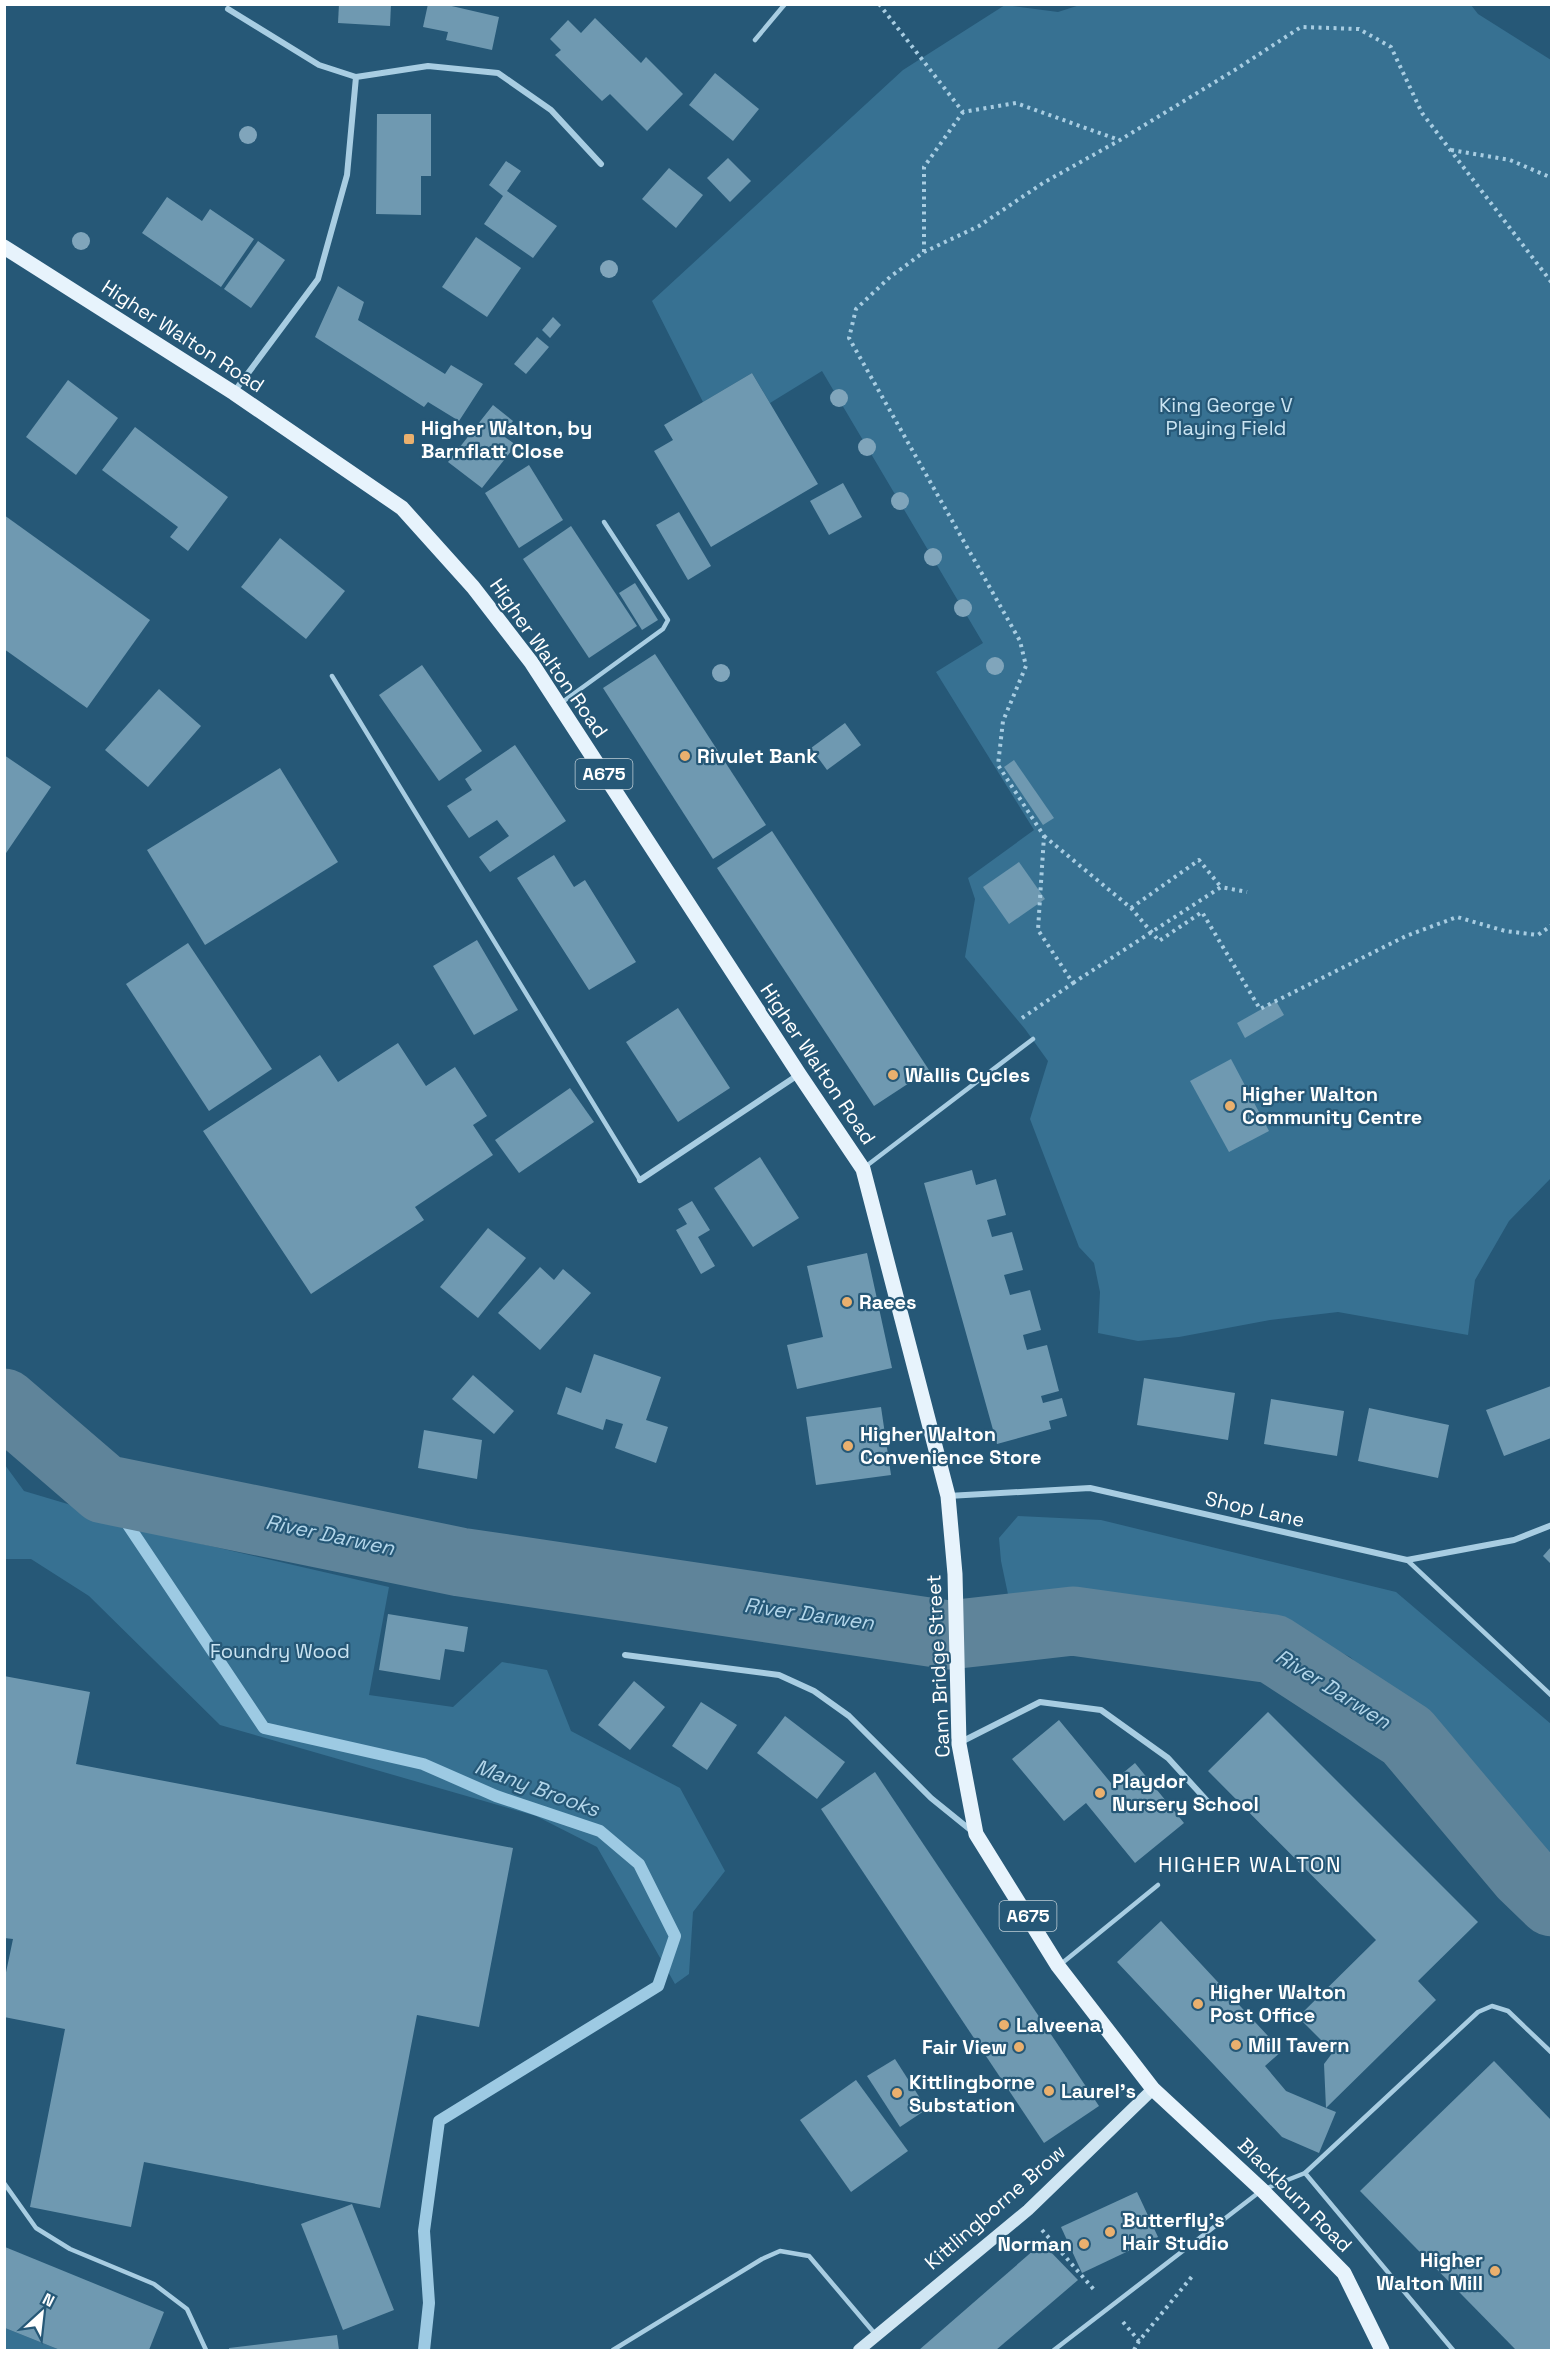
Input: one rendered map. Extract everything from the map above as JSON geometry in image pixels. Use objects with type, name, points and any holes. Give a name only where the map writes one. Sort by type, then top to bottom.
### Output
[{"type":"main road","name":"Higher Walton Road","points":[[4,248],[234,393],[402,508],[473,587],[531,662],[863,1169],[948,1496]]},
{"type":"main road","name":"Cann Bridge Street","points":[[948,1496],[955,1574],[959,1744],[976,1834],[1058,1966],[1154,2089]]},
{"type":"main road","name":"Blackburn Road","points":[[1154,2089],[1262,2190],[1344,2273],[1382,2350]]},
{"type":"street","points":[[228,9],[319,65],[356,77],[428,66],[498,73],[551,110],[601,165]]},
{"type":"street","points":[[234,393],[318,279],[347,176],[356,77]]},
{"type":"street","points":[[640,1180],[799,1074]]},
{"type":"street","name":"Shop Lane","points":[[948,1496],[1090,1488],[1407,1560],[1514,1540],[1551,1525]]},
{"type":"street","name":"Cann Bridge Street","points":[[626,1655],[779,1675],[814,1691],[849,1716],[931,1798],[976,1834]]},
{"type":"street","points":[[959,1744],[1040,1702],[1101,1710],[1168,1758],[1209,1803]]},
{"type":"street","name":"Kittlingborne Brow","points":[[859,2350],[1028,2210],[1154,2089]]},
{"type":"lane","points":[[755,40],[785,4]]},
{"type":"lane","points":[[559,704],[663,629],[668,620],[604,522]]},
{"type":"lane","points":[[332,676],[640,1180]]},
{"type":"lane","points":[[863,1169],[1033,1040]]},
{"type":"lane","points":[[1407,1560],[1551,1696]]},
{"type":"lane","points":[[1058,1966],[1158,1885]]},
{"type":"lane","points":[[1054,2350],[1262,2190],[1305,2173],[1478,2012],[1492,2006],[1508,2011],[1551,2053]]},
{"type":"lane","points":[[1305,2173],[1453,2350]]},
{"type":"lane","points":[[4,2183],[36,2228],[70,2249],[154,2284],[187,2309],[206,2350]]},
{"type":"lane","points":[[613,2350],[762,2259],[780,2251],[809,2256],[876,2336]]},
{"type":"path","points":[[879,4],[963,112]]},
{"type":"path","points":[[1551,283],[1422,113],[1391,47],[1359,29],[1301,27],[1120,140],[1043,183],[979,226],[924,252],[890,277],[855,309],[849,338],[1020,641],[1026,666],[1003,721],[998,765],[1044,836],[1131,908],[1159,941],[1202,912],[1260,1009],[1406,936],[1457,917],[1505,931],[1538,935],[1551,925]]},
{"type":"path","points":[[924,252],[924,167],[963,112],[1016,104],[1120,140]]},
{"type":"path","points":[[1451,149],[1510,160],[1551,178]]},
{"type":"path","points":[[1044,836],[1038,930],[1073,983]]},
{"type":"path","points":[[1131,908],[1199,860],[1221,887],[1247,892]]},
{"type":"path","points":[[1033,1040],[1018,1021],[1221,887]]},
{"type":"path","points":[[1028,2210],[1042,2231],[1139,2341]]},
{"type":"green space","name":"King George V Playing Field","points":[[1083,4],[1471,5],[1478,14],[1551,60],[1551,1178],[1509,1221],[1475,1280],[1468,1335],[1338,1312],[1270,1320],[1179,1337],[1138,1341],[1098,1333],[1100,1292],[1094,1263],[1079,1247],[1030,1119],[1048,1061],[1025,1029],[965,957],[975,899],[968,878],[1034,830],[936,672],[983,643],[822,371],[770,403],[752,373],[703,402],[652,301],[903,70],[1005,5],[1058,12]]},
{"type":"green space","name":"Foundry Wood","points":[[5,1465],[24,1491],[202,1544],[389,1587],[369,1695],[453,1707],[502,1662],[547,1670],[571,1731],[680,1788],[725,1871],[693,1912],[689,1974],[675,1984],[597,1847],[536,1816],[220,1725],[89,1596],[31,1559],[5,1559]]},
{"type":"green space","points":[[1018,1516],[1101,1520],[1396,1592],[1551,1724],[1551,1866],[1434,1735],[1350,1657],[1260,1612],[1087,1591],[1009,1599],[999,1538]]},
{"type":"green space","points":[[5,2328],[60,2350],[5,2350]]},
{"type":"building","points":[[339,4],[391,4],[390,26],[338,23]]},
{"type":"building","points":[[428,4],[443,4],[499,17],[492,50],[446,40],[448,32],[423,27]]},
{"type":"building","points":[[595,18],[641,63],[646,57],[683,94],[647,131],[610,94],[602,101],[555,55],[561,50],[550,39],[568,20],[581,33]]},
{"type":"building","points":[[715,73],[759,109],[733,141],[689,105]]},
{"type":"building","points":[[377,114],[431,114],[431,176],[421,176],[421,215],[376,214]]},
{"type":"building","points":[[728,158],[751,181],[730,202],[707,178]]},
{"type":"building","points":[[506,161],[521,171],[507,191],[557,226],[533,258],[484,224],[503,196],[489,185]]},
{"type":"building","points":[[669,168],[703,195],[676,228],[642,199]]},
{"type":"building","points":[[167,197],[202,221],[210,209],[254,239],[221,287],[142,233]]},
{"type":"building","points":[[476,237],[521,268],[487,317],[442,287]]},
{"type":"building","points":[[258,241],[285,260],[251,308],[224,289]]},
{"type":"building","points":[[338,286],[364,302],[358,320],[445,374],[451,365],[483,384],[459,421],[428,402],[424,407],[315,337]]},
{"type":"building","points":[[553,317],[561,325],[550,338],[542,330]]},
{"type":"building","points":[[537,337],[549,347],[526,374],[514,364]]},
{"type":"building","points":[[752,373],[818,484],[711,547],[654,451],[673,440],[664,425]]},
{"type":"building","points":[[68,380],[118,418],[76,475],[26,437]]},
{"type":"building","points":[[493,405],[513,421],[502,435],[516,445],[482,488],[448,462]]},
{"type":"building","points":[[135,427],[228,497],[188,551],[170,537],[178,527],[102,470]]},
{"type":"building","points":[[529,465],[563,520],[519,548],[485,493]]},
{"type":"building","points":[[843,483],[862,517],[829,535],[810,501]]},
{"type":"building","points":[[679,512],[711,566],[688,580],[656,525]]},
{"type":"building","points":[[4,515],[150,620],[87,708],[4,649]]},
{"type":"building","points":[[571,526],[637,626],[589,658],[523,559]]},
{"type":"building","points":[[280,538],[345,591],[306,639],[241,587]]},
{"type":"building","points":[[635,583],[658,620],[642,630],[619,593]]},
{"type":"building","name":"Rivulet Bank","points":[[655,654],[766,825],[713,859],[603,688]]},
{"type":"building","points":[[422,665],[482,751],[439,781],[379,695]]},
{"type":"building","points":[[159,689],[201,726],[148,787],[105,750]]},
{"type":"building","points":[[845,723],[861,745],[827,770],[811,748]]},
{"type":"building","points":[[515,745],[566,821],[490,872],[479,857],[509,836],[497,820],[469,838],[447,806],[472,790],[465,779]]},
{"type":"building","points":[[4,755],[51,787],[4,856]]},
{"type":"building","points":[[1014,760],[1054,818],[1043,825],[1004,767]]},
{"type":"building","points":[[280,768],[338,862],[205,945],[147,850]]},
{"type":"building","points":[[772,831],[929,1070],[874,1106],[717,868]]},
{"type":"building","points":[[554,855],[574,887],[585,880],[636,962],[589,990],[517,878]]},
{"type":"building","points":[[1019,862],[1045,899],[1009,924],[983,887]]},
{"type":"building","points":[[477,940],[518,1010],[474,1035],[433,966]]},
{"type":"building","points":[[188,943],[272,1069],[209,1111],[126,984]]},
{"type":"building","points":[[1276,1001],[1284,1015],[1245,1038],[1237,1023]]},
{"type":"building","points":[[678,1008],[730,1088],[678,1122],[626,1042]]},
{"type":"building","points":[[398,1043],[426,1086],[455,1067],[487,1116],[473,1125],[493,1155],[415,1207],[424,1220],[311,1294],[203,1131],[320,1055],[338,1082]]},
{"type":"building","name":"Higher Walton Community Centre","points":[[1231,1059],[1269,1131],[1229,1152],[1190,1081]]},
{"type":"building","points":[[570,1088],[594,1122],[519,1173],[495,1140]]},
{"type":"building","points":[[760,1157],[799,1218],[753,1247],[714,1188]]},
{"type":"building","points":[[972,1170],[976,1185],[996,1179],[1006,1215],[987,1220],[992,1237],[1012,1232],[1023,1270],[1004,1275],[1010,1295],[1030,1290],[1041,1330],[1023,1335],[1027,1350],[1047,1345],[1059,1391],[1041,1396],[1043,1403],[1062,1398],[1067,1416],[1049,1421],[1051,1429],[997,1444],[924,1183]]},
{"type":"building","points":[[692,1201],[710,1230],[698,1237],[715,1266],[701,1274],[676,1230],[687,1224],[678,1209]]},
{"type":"building","points":[[488,1228],[526,1258],[478,1318],[440,1287]]},
{"type":"building","name":"Raees","points":[[867,1253],[892,1368],[797,1389],[787,1345],[823,1337],[807,1266]]},
{"type":"building","points":[[540,1267],[554,1280],[563,1269],[591,1293],[540,1350],[498,1313]]},
{"type":"building","points":[[594,1354],[661,1377],[646,1420],[668,1427],[656,1463],[615,1448],[623,1424],[606,1419],[603,1430],[557,1414],[566,1387],[581,1393]]},
{"type":"building","points":[[473,1375],[514,1411],[494,1434],[452,1399]]},
{"type":"building","points":[[1144,1378],[1235,1393],[1228,1440],[1137,1425]]},
{"type":"building","points":[[1551,1386],[1551,1438],[1504,1456],[1486,1410]]},
{"type":"building","points":[[1271,1399],[1344,1411],[1337,1456],[1264,1444]]},
{"type":"building","name":"Higher Walton Convenience Store","points":[[881,1407],[891,1475],[816,1485],[806,1417]]},
{"type":"building","points":[[1369,1408],[1449,1425],[1438,1478],[1358,1461]]},
{"type":"building","points":[[424,1430],[482,1440],[477,1479],[418,1468]]},
{"type":"building","points":[[1551,1547],[1551,1564],[1543,1556]]},
{"type":"building","points":[[388,1614],[468,1627],[464,1652],[445,1649],[440,1680],[379,1670]]},
{"type":"building","points":[[4,1676],[90,1692],[76,1764],[513,1848],[479,2027],[417,2015],[380,2208],[144,2162],[131,2227],[30,2207],[65,2029],[4,2017],[4,1982],[13,1939],[4,1938]]},
{"type":"building","points":[[634,1681],[665,1707],[630,1750],[598,1725]]},
{"type":"building","points":[[701,1702],[737,1725],[707,1770],[672,1746]]},
{"type":"building","points":[[1268,1712],[1478,1922],[1418,1981],[1436,2000],[1326,2108],[1324,2064],[1333,2052],[1298,2017],[1376,1940],[1208,1771]]},
{"type":"building","points":[[785,1716],[845,1762],[817,1799],[757,1753]]},
{"type":"building","name":"Playdor Nursery School","points":[[1059,1720],[1111,1783],[1135,1763],[1184,1823],[1135,1863],[1086,1803],[1064,1821],[1012,1759]]},
{"type":"building","points":[[875,1772],[1099,2106],[1044,2143],[821,1809]]},
{"type":"building","points":[[1161,1921],[1282,2051],[1265,2066],[1286,2091],[1336,2112],[1319,2153],[1282,2137],[1117,1962]]},
{"type":"building","name":"Kittlingborne Substation","points":[[895,2059],[927,2109],[900,2127],[867,2076]]},
{"type":"building","name":"Higher Walton Mill","points":[[1494,2061],[1551,2120],[1551,2350],[1516,2350],[1360,2191]]},
{"type":"building","points":[[856,2080],[908,2151],[851,2192],[800,2120]]},
{"type":"building","points":[[1137,2192],[1158,2237],[1082,2273],[1061,2227]]},
{"type":"building","points":[[352,2204],[394,2310],[343,2330],[301,2224]]},
{"type":"building","points":[[1042,2243],[1078,2280],[996,2350],[919,2350]]},
{"type":"building","points":[[5,2247],[164,2312],[149,2350],[60,2350],[5,2328]]},
{"type":"building","points":[[337,2335],[339,2350],[229,2350],[229,2348]]},
{"type":"waterway","name":"River Darwen","points":[[4,1403],[104,1489],[460,1562],[949,1635],[1073,1621],[1273,1649],[1407,1736],[1524,1875],[1552,1902]]},
{"type":"waterway","name":"Many Brooks","points":[[104,1489],[264,1728],[423,1764],[496,1796],[600,1831],[639,1864],[675,1936],[658,1986],[439,2121],[424,2231],[429,2303],[424,2350]]},
{"type":"place","name":"Higher Walton, by Barnflatt Close","points":[[409,439]]},
{"type":"place","name":"Rivulet Bank","points":[[685,756]]},
{"type":"place","name":"Wallis Cycles","points":[[893,1075]]},
{"type":"place","name":"Higher Walton Community Centre","points":[[1230,1106]]},
{"type":"place","name":"Raees","points":[[847,1302]]},
{"type":"place","name":"Higher Walton Convenience Store","points":[[848,1446]]},
{"type":"place","name":"Playdor Nursery School","points":[[1100,1793]]},
{"type":"place","name":"Higher Walton Post Office","points":[[1198,2004]]},
{"type":"place","name":"Lalveena","points":[[1004,2025]]},
{"type":"place","name":"Mill Tavern","points":[[1236,2045]]},
{"type":"place","name":"Fair View","points":[[1019,2047]]},
{"type":"place","name":"Laurel's","points":[[1049,2091]]},
{"type":"place","name":"Kittlingborne Substation","points":[[897,2093]]},
{"type":"place","name":"Butterfly's Hair Studio","points":[[1110,2232]]},
{"type":"place","name":"Norman","points":[[1084,2244]]},
{"type":"place","name":"Higher Walton Mill","points":[[1495,2271]]},
{"type":"district","name":"HIGHER WALTON","points":[[1250,1864]]}]
